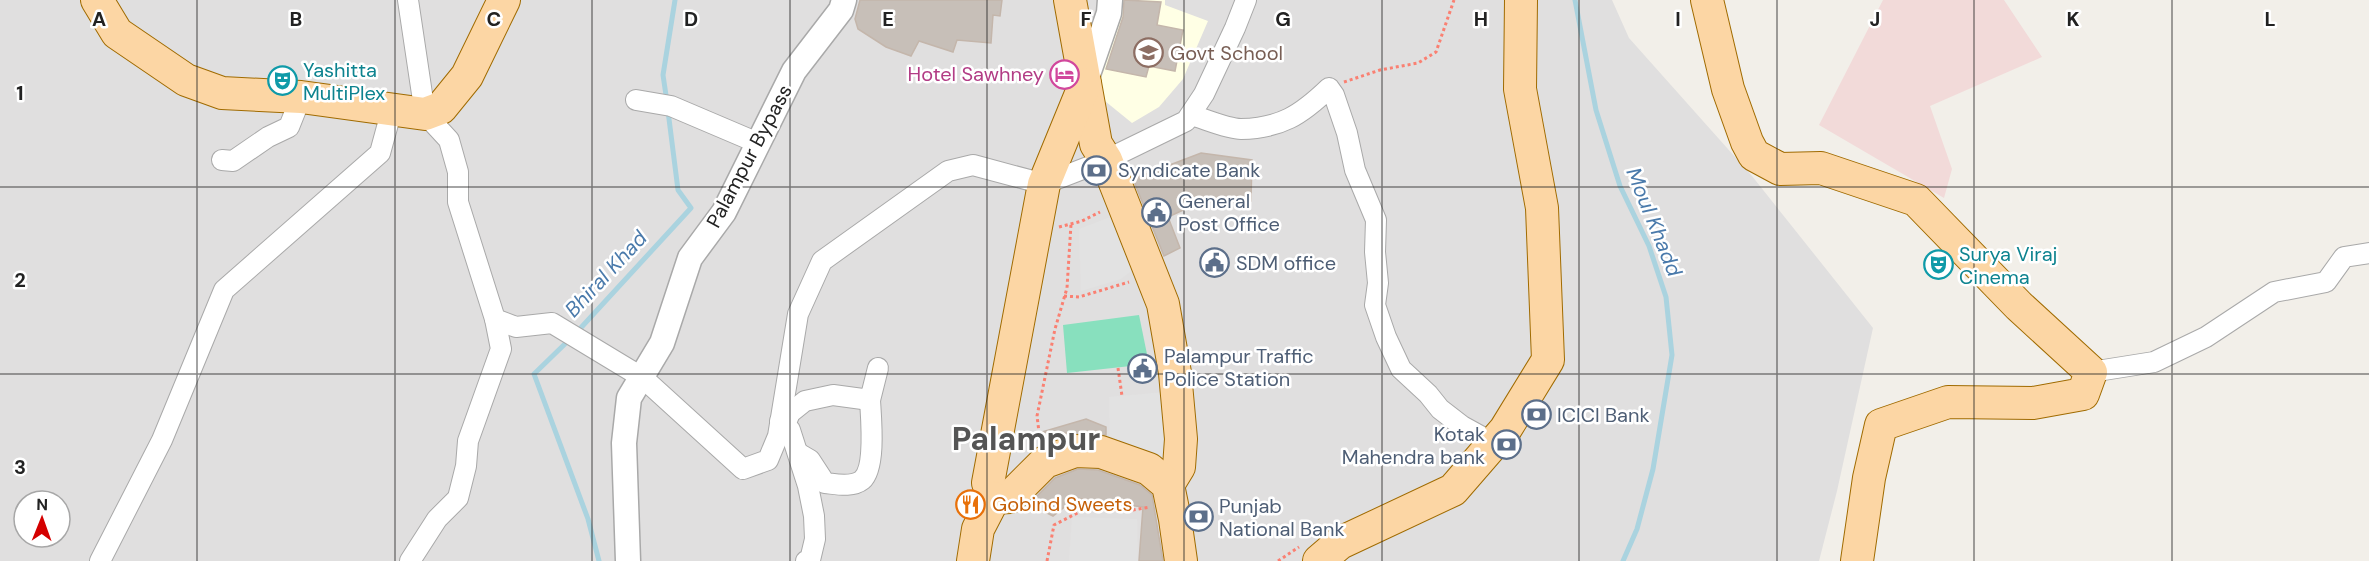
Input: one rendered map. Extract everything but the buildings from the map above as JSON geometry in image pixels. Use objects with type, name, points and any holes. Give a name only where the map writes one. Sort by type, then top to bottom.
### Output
[{"type":"main road","points":[[97,0],[117,33],[186,80],[222,93],[301,97],[425,114],[441,108],[467,76],[504,0]]},
{"type":"main road","points":[[1070,0],[1096,144],[1106,160],[1163,304],[1175,373],[1181,439],[1179,467],[1162,496]]},
{"type":"main road","points":[[1319,561],[1340,543],[1453,490],[1505,430],[1548,360],[1542,208],[1520,89],[1521,0]]},
{"type":"main road","points":[[1707,0],[1728,89],[1746,142],[1754,155],[1780,169],[1821,168],[1916,200],[2019,306],[2091,372],[2083,394],[2033,403],[1948,402],[1881,425],[1869,478],[1857,561]]},
{"type":"main road","points":[[973,561],[978,529],[994,498],[988,483],[1044,184],[1085,83]]},
{"type":"main road","points":[[994,498],[1010,497],[1045,462],[1075,451],[1101,452],[1149,469],[1175,519],[1181,561]]},
{"type":"street","points":[[408,0],[425,114],[449,140],[458,172],[458,202],[495,319],[501,349],[468,441],[466,466],[458,498],[437,519],[410,561]]},
{"type":"street","name":"Palampur Bypass","points":[[628,561],[624,443],[629,398],[662,343],[690,258],[724,212],[794,71],[841,10],[844,0]]},
{"type":"street","points":[[1085,83],[1109,13],[1110,0]]},
{"type":"street","points":[[495,319],[516,327],[552,323],[643,378],[743,469],[768,460],[783,423],[798,314],[822,261],[948,171],[973,165],[1044,184],[1106,160],[1186,121],[1213,75],[1246,0]]},
{"type":"street","points":[[1191,115],[1241,129],[1275,126],[1309,107],[1329,88],[1334,95],[1347,133],[1355,171],[1376,220],[1375,252],[1378,283],[1375,305],[1386,337],[1401,369],[1428,394],[1440,409],[1462,426],[1482,437],[1489,449]]},
{"type":"street","points":[[222,160],[233,161],[268,137],[289,127],[301,97]]},
{"type":"street","points":[[636,100],[671,106],[758,143]]},
{"type":"street","points":[[100,561],[162,440],[224,290],[380,153],[392,109]]},
{"type":"street","points":[[2091,372],[2154,362],[2206,337],[2274,292],[2326,282],[2344,257],[2369,253]]},
{"type":"street","points":[[798,453],[810,460],[825,483],[844,485],[861,480],[868,470],[871,445],[870,400],[878,368]]},
{"type":"street","points":[[783,423],[790,413],[805,401],[833,395],[870,400]]},
{"type":"street","points":[[783,423],[790,430],[798,453],[814,516],[815,539],[810,560],[806,561]]},
{"type":"path","points":[[1329,88],[1380,70],[1418,63],[1436,52],[1454,0]]},
{"type":"path","points":[[1051,227],[1071,224],[1109,208]]},
{"type":"path","points":[[1040,443],[1037,416],[1069,271],[1071,224]]},
{"type":"path","points":[[1064,296],[1079,297],[1132,281],[1148,265]]},
{"type":"path","points":[[1118,368],[1122,396]]},
{"type":"path","points":[[1047,561],[1054,525],[1089,507],[1127,511],[1162,496]]},
{"type":"shaded area","points":[[0,0],[1612,0],[1629,38],[1752,176],[1873,328],[1819,561],[0,561]]},
{"type":"shaded area","name":"Govt School","points":[[1115,0],[1165,0],[1165,5],[1208,21],[1183,79],[1159,107],[1132,123],[1100,97],[1101,65]]},
{"type":"shaded area","points":[[1883,0],[2004,0],[2042,57],[1930,106],[1952,169],[1944,198],[1819,125]]},
{"type":"shaded area","points":[[1113,216],[1133,270],[1121,279],[1081,291],[1079,229]]},
{"type":"shaded area","points":[[1165,392],[1171,466],[1110,443],[1109,397]]},
{"type":"shaded area","points":[[1072,517],[1137,519],[1138,561],[1069,561]]},
{"type":"green space","points":[[1139,315],[1149,364],[1067,373],[1063,325]]},
{"type":"waterway","name":"Bhiral Khad","points":[[667,102],[663,75],[675,0]]},
{"type":"waterway","name":"Moul Khadd","points":[[1575,0],[1596,110],[1620,186],[1649,246],[1666,297],[1672,355],[1653,469],[1637,529],[1623,561]]},
{"type":"waterway","name":"Bhiral Khad","points":[[577,332],[691,208],[678,190],[668,111]]},
{"type":"waterway","name":"Bhiral Khad","points":[[570,339],[534,374],[588,519],[599,561]]},
{"type":"place","name":"Govt School","points":[[1149,53]]},
{"type":"place","name":"Hotel Sawhney","points":[[1065,74]]},
{"type":"place","name":"Yashitta MultiPlex","points":[[282,81]]},
{"type":"place","name":"Syndicate Bank","points":[[1097,170]]},
{"type":"place","name":"General Post Office","points":[[1157,212]]},
{"type":"place","name":"SDM office","points":[[1215,263]]},
{"type":"place","name":"Surya Viraj Cinema","points":[[1938,265]]},
{"type":"place","name":"Palampur Traffic Police Station","points":[[1143,368]]},
{"type":"place","name":"ICICI Bank","points":[[1536,415]]},
{"type":"place","name":"Kotak Mahendra bank","points":[[1506,445]]},
{"type":"place","name":"Gobind Sweets","points":[[971,504]]},
{"type":"place","name":"Punjab National Bank","points":[[1198,517]]},
{"type":"district","name":"Palampur","points":[[1026,439]]}]
